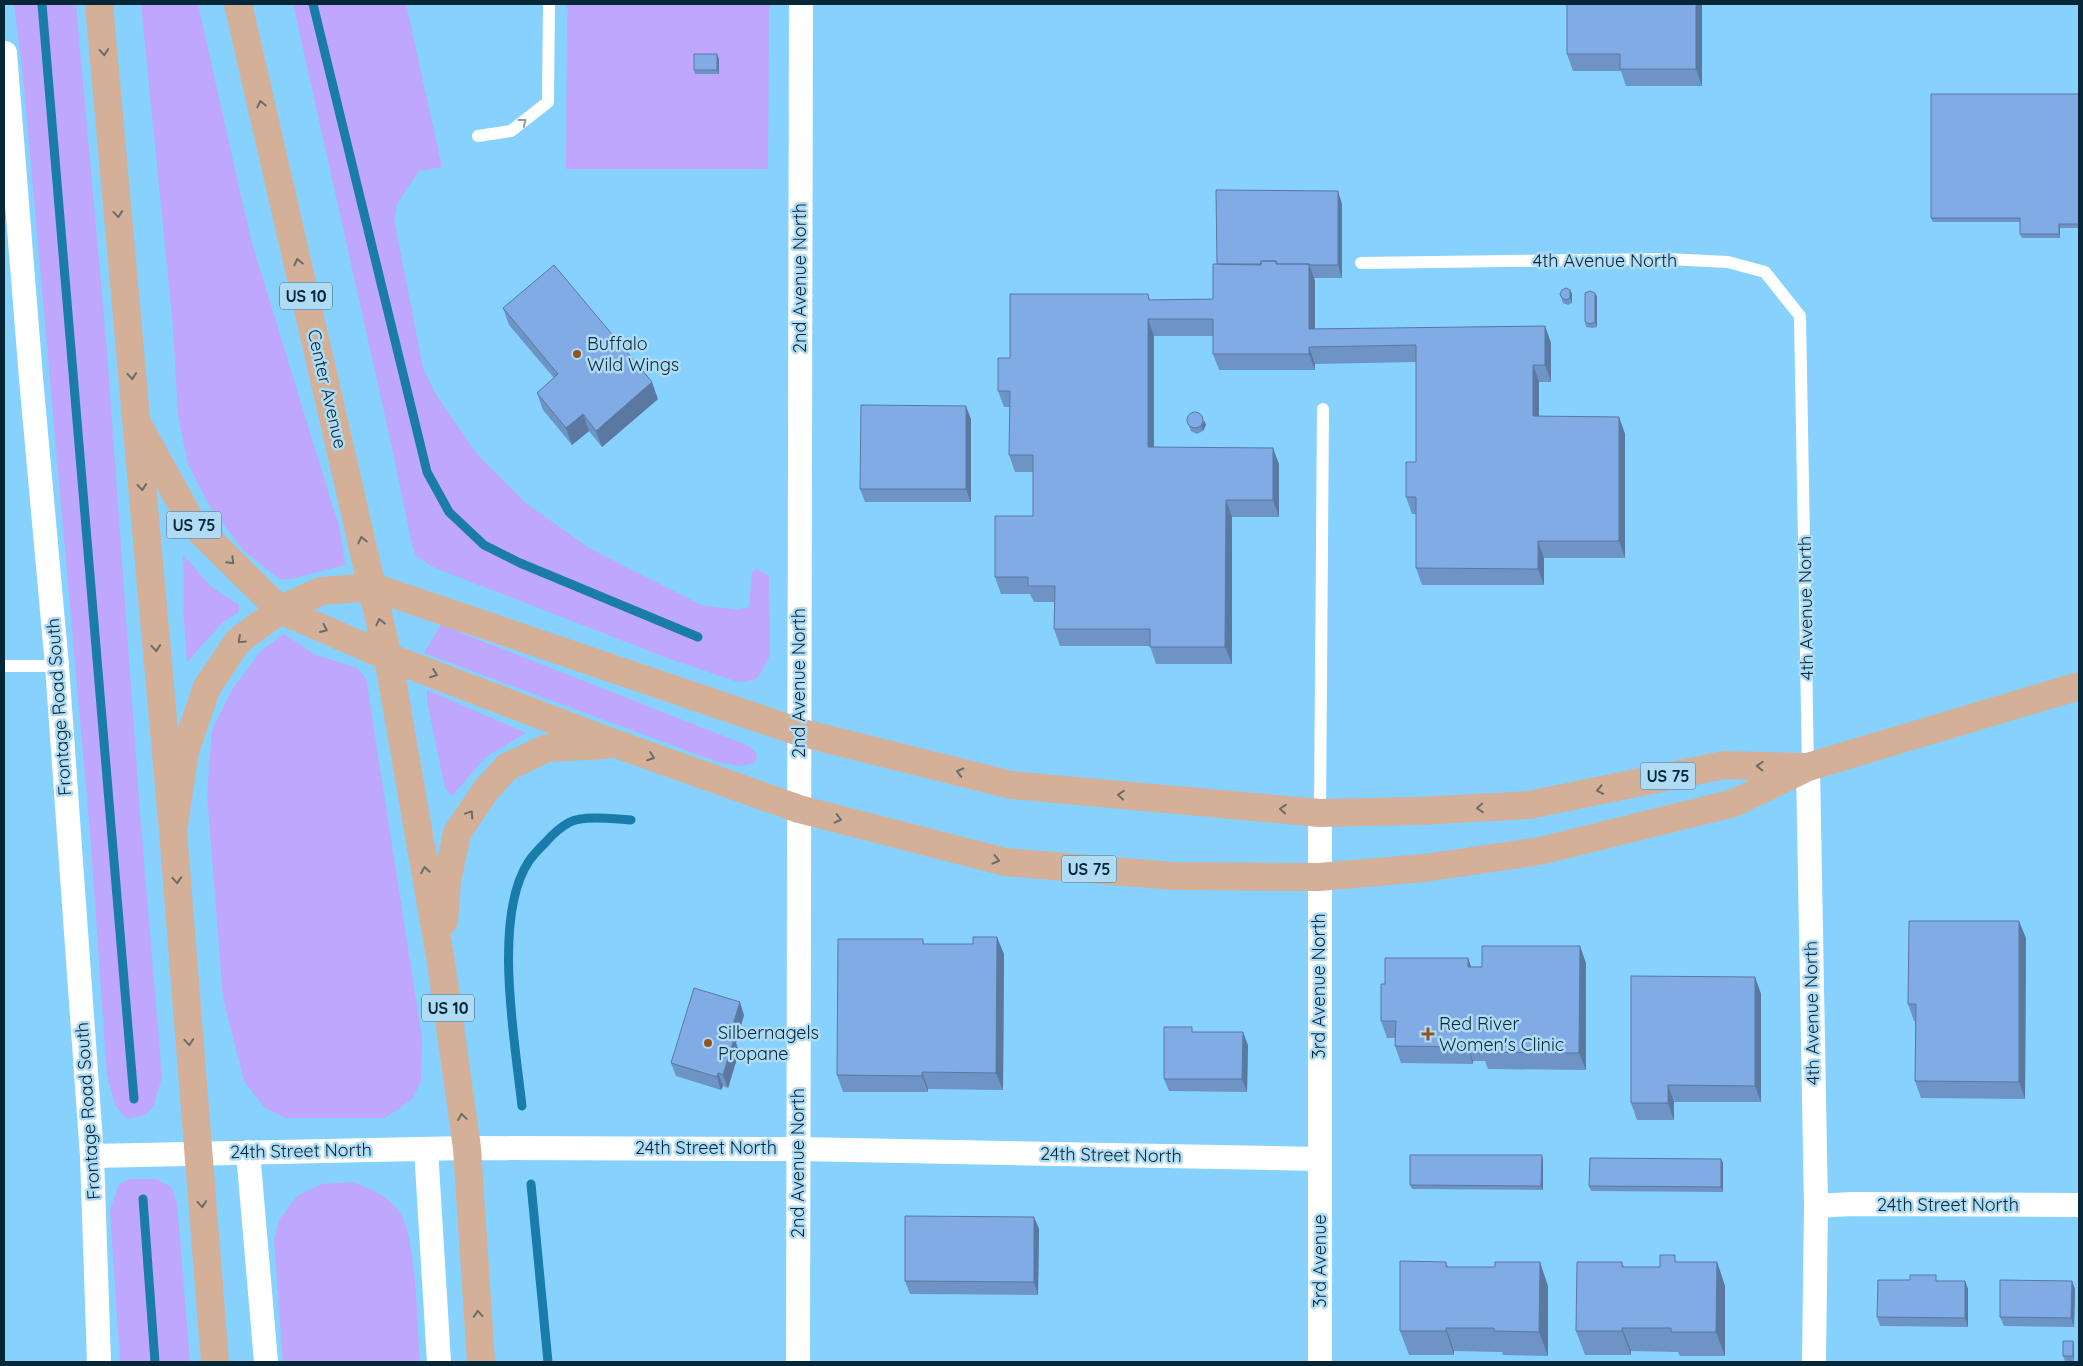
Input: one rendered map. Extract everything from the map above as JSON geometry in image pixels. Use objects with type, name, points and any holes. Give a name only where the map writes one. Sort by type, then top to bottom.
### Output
[{"type":"main road","points":[[100,4],[173,831],[215,1362]]},
{"type":"main road","name":"Center Avenue","points":[[238,4],[388,657]]},
{"type":"main road","name":"US 75","points":[[136,421],[192,523],[280,610],[388,657],[616,744],[798,809],[1005,862],[1173,876],[1319,877],[1424,868],[1540,851],[1734,803],[1808,767],[2079,686]]},
{"type":"main road","points":[[173,831],[184,751],[207,687],[238,641],[280,610],[321,591],[373,587]]},
{"type":"main road","name":"US 75","points":[[373,587],[799,732],[1011,785],[1320,813],[1418,811],[1529,805],[1724,765],[1808,767]]},
{"type":"main road","name":"US 10","points":[[388,657],[441,962],[467,1148],[481,1362]]},
{"type":"main road","points":[[441,962],[447,881],[457,833],[486,790],[507,767],[547,748],[616,744]]},
{"type":"street","name":"2nd Avenue North","points":[[798,1362],[801,4]]},
{"type":"street","name":"Frontage Road South","points":[[5,53],[30,369],[57,666],[92,1156],[99,1362]]},
{"type":"street","name":"4th Avenue North","points":[[1808,767],[1816,1206],[1814,1362]]},
{"type":"street","name":"3rd Avenue North","points":[[1319,1159],[1320,813]]},
{"type":"street","name":"24th Street North","points":[[92,1156],[426,1148],[798,1148],[1319,1159]]},
{"type":"street","points":[[426,1148],[439,1362]]},
{"type":"street","points":[[248,1152],[266,1362]]},
{"type":"street","name":"3rd Avenue","points":[[1319,1159],[1320,1362]]},
{"type":"street","name":"24th Street North","points":[[1816,1206],[1852,1204],[2079,1205]]},
{"type":"lane","points":[[478,136],[511,131],[548,102],[549,4]]},
{"type":"lane","name":"4th Avenue North","points":[[1361,263],[1667,259],[1728,262],[1765,272],[1800,316],[1808,767]]},
{"type":"lane","points":[[1320,813],[1323,409]]},
{"type":"lane","points":[[4,666],[57,666]]},
{"type":"shaded area","points":[[14,4],[76,4],[107,351],[140,813],[162,1077],[154,1105],[146,1115],[127,1119],[116,1107],[107,1076],[90,832],[23,75]]},
{"type":"shaded area","points":[[141,4],[198,4],[251,240],[340,530],[345,565],[291,579],[279,579],[243,550],[209,505],[188,464],[178,415],[173,327]]},
{"type":"shaded area","points":[[293,4],[406,4],[442,167],[419,171],[397,204],[394,219],[423,368],[435,393],[476,453],[527,504],[589,548],[701,605],[737,610],[749,607],[752,572],[757,569],[769,576],[770,653],[757,679],[744,682],[735,681],[670,659],[435,568],[416,556]]},
{"type":"shaded area","points":[[567,4],[769,4],[768,169],[566,169]]},
{"type":"shaded area","points":[[183,554],[210,586],[239,605],[239,612],[222,623],[187,662],[183,608]]},
{"type":"shaded area","points":[[441,625],[749,746],[757,754],[755,763],[741,766],[718,762],[424,653]]},
{"type":"shaded area","points":[[284,634],[316,655],[357,668],[366,678],[422,1038],[421,1081],[413,1098],[384,1118],[285,1118],[264,1107],[244,1081],[223,998],[207,794],[212,731],[231,691],[262,650]]},
{"type":"shaded area","points":[[427,690],[526,733],[486,757],[452,796],[445,788],[427,701]]},
{"type":"shaded area","points":[[131,1179],[156,1179],[171,1187],[177,1203],[190,1362],[120,1362],[110,1211],[119,1184]]},
{"type":"shaded area","points":[[352,1182],[385,1197],[400,1213],[406,1225],[413,1263],[420,1362],[283,1362],[274,1240],[279,1220],[297,1196],[321,1184]]},
{"type":"building","points":[[1567,4],[1696,4],[1696,69],[1620,69],[1620,54],[1567,54]]},
{"type":"building","points":[[694,54],[717,54],[717,70],[694,70]]},
{"type":"building","points":[[1931,94],[2079,94],[2079,224],[2059,224],[2059,234],[2020,234],[2020,218],[1931,218]]},
{"type":"building","points":[[1216,190],[1338,191],[1338,265],[1277,264],[1276,261],[1261,261],[1261,264],[1217,264]]},
{"type":"building","points":[[1261,261],[1276,261],[1276,264],[1309,264],[1309,329],[1545,326],[1545,365],[1533,365],[1533,416],[1619,417],[1619,541],[1538,541],[1538,569],[1416,568],[1416,497],[1406,497],[1406,462],[1416,462],[1416,345],[1309,347],[1309,354],[1213,354],[1213,319],[1148,319],[1148,447],[1273,448],[1273,500],[1226,500],[1225,647],[1150,647],[1150,629],[1054,629],[1055,586],[1028,586],[1028,577],[995,577],[995,516],[1033,516],[1033,455],[1009,455],[1010,391],[998,391],[998,358],[1010,358],[1010,294],[1148,294],[1149,300],[1213,299],[1213,264],[1261,265]]},
{"type":"building","name":"Buffalo Wild Wings","points":[[554,265],[652,382],[596,431],[583,414],[566,428],[537,393],[558,374],[503,308]]},
{"type":"building","points":[[1566,288],[1570,290],[1570,298],[1566,300],[1560,294]]},
{"type":"building","points":[[1590,291],[1595,293],[1595,322],[1590,324],[1585,322],[1585,293]]},
{"type":"building","points":[[861,405],[966,406],[966,489],[860,489]]},
{"type":"building","points":[[1192,412],[1198,412],[1203,417],[1201,426],[1192,428],[1187,423],[1187,417]]},
{"type":"building","points":[[1909,921],[2019,921],[2019,1082],[1915,1081],[1916,1004],[1908,1004]]},
{"type":"building","points":[[973,937],[997,937],[996,1073],[922,1072],[922,1076],[837,1075],[838,939],[923,939],[923,944],[973,944]]},
{"type":"building","points":[[1482,946],[1580,946],[1579,1053],[1482,1052],[1482,1044],[1467,1044],[1467,1047],[1395,1046],[1396,1021],[1381,1021],[1381,984],[1385,984],[1385,958],[1468,958],[1468,967],[1482,967]]},
{"type":"building","points":[[1631,976],[1755,977],[1755,1086],[1668,1085],[1668,1103],[1631,1103]]},
{"type":"building","points":[[694,988],[740,1002],[729,1037],[734,1039],[723,1075],[718,1073],[717,1077],[671,1063]]},
{"type":"building","points":[[1164,1027],[1192,1027],[1192,1032],[1243,1032],[1242,1079],[1164,1079]]},
{"type":"building","points":[[1410,1155],[1542,1155],[1541,1186],[1410,1185]]},
{"type":"building","points":[[1590,1158],[1721,1159],[1721,1187],[1589,1186]]},
{"type":"building","points":[[905,1216],[1034,1217],[1034,1282],[905,1281]]},
{"type":"building","points":[[1660,1255],[1675,1255],[1675,1262],[1717,1262],[1716,1332],[1671,1332],[1671,1328],[1622,1328],[1622,1331],[1576,1331],[1577,1262],[1622,1262],[1622,1267],[1660,1267]]},
{"type":"building","points":[[1400,1261],[1446,1262],[1446,1267],[1495,1267],[1495,1262],[1540,1262],[1539,1332],[1494,1331],[1494,1328],[1446,1328],[1446,1331],[1400,1331]]},
{"type":"building","points":[[1910,1275],[1936,1275],[1936,1281],[1965,1281],[1965,1318],[1877,1317],[1878,1280],[1910,1280]]},
{"type":"building","points":[[2000,1280],[2072,1281],[2071,1318],[2000,1317]]},
{"type":"building","points":[[2063,1341],[2073,1341],[2073,1356],[2063,1356]]},
{"type":"waterway","points":[[42,4],[134,1099]]},
{"type":"waterway","points":[[313,4],[427,472],[449,512],[484,545],[520,563],[698,637]]},
{"type":"waterway","points":[[522,1106],[511,1015],[509,980],[511,913],[518,885],[532,857],[566,824],[576,820],[591,818],[631,820]]},
{"type":"waterway","points":[[531,1184],[548,1362]]},
{"type":"waterway","points":[[143,1199],[155,1362]]},
{"type":"place","name":"Buffalo Wild Wings","points":[[577,354]]},
{"type":"place","name":"Red River Women's Clinic","points":[[1428,1034]]},
{"type":"place","name":"Silbernagels Propane","points":[[708,1043]]}]
